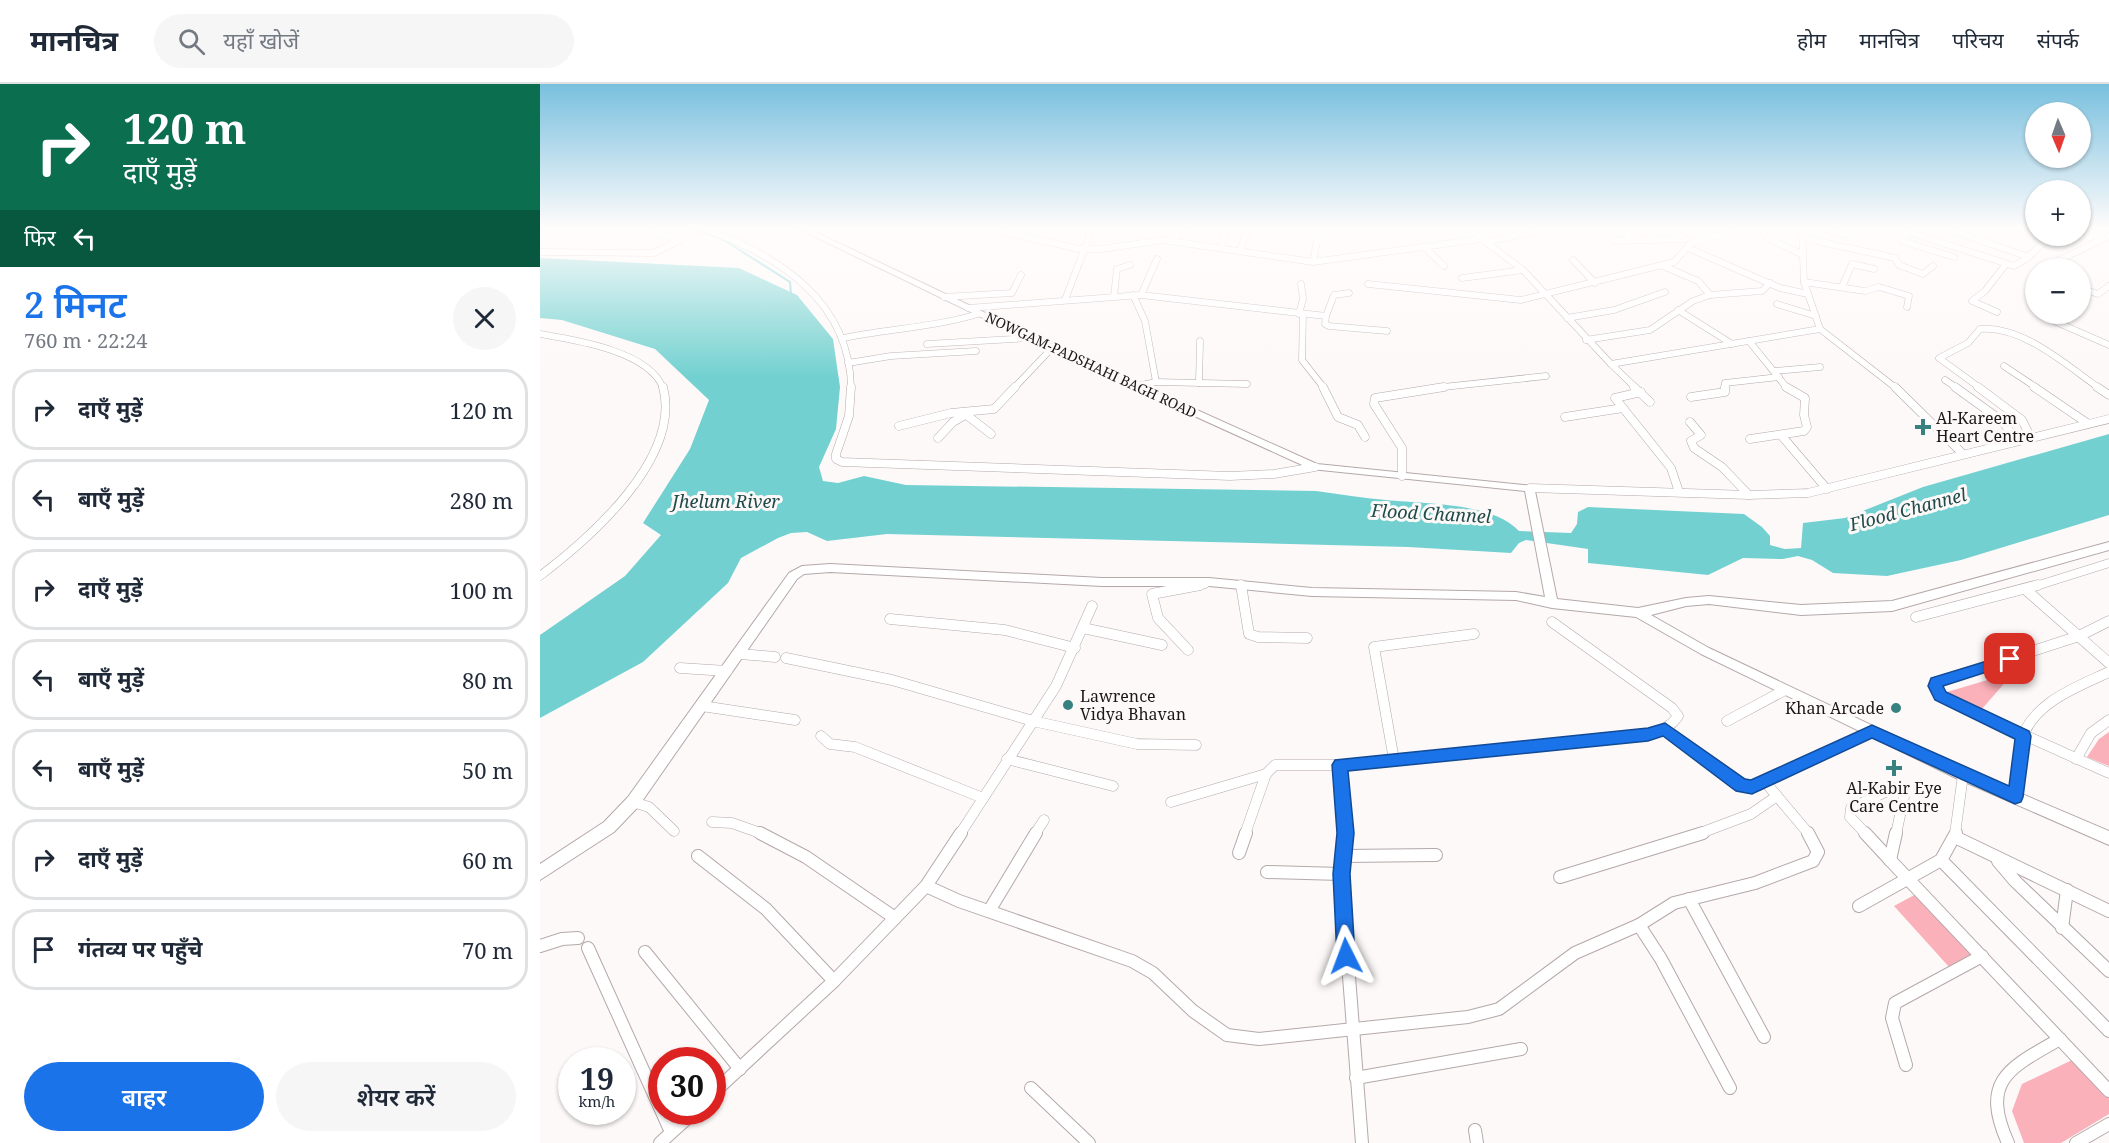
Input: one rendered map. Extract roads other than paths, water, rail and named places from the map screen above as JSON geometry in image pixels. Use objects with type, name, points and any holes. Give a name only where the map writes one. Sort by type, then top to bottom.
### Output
[{"type":"main road","name":"NOWGAM-PADSHAHI BAGH ROAD","points":[[905,278],[1052,348],[1315,466],[1531,492]]},
{"type":"main road","points":[[1531,492],[1551,597]]},
{"type":"main road","points":[[1638,613],[1686,602],[1709,600],[1801,610],[1892,606],[2109,546]]},
{"type":"main road","points":[[540,873],[609,827],[633,802],[740,654],[793,576],[802,570],[816,568],[1102,582],[1210,582],[1312,592],[1551,597],[1638,613],[1705,651],[1785,690],[1963,775],[2109,838]]},
{"type":"street","points":[[795,278],[825,308],[844,338],[848,363],[850,411],[836,456],[842,462],[1230,476],[1275,474],[1315,466]]},
{"type":"street","points":[[944,297],[1011,293],[1020,278]]},
{"type":"street","points":[[1065,300],[1074,278]]},
{"type":"street","points":[[1114,296],[1117,278]]},
{"type":"street","points":[[1141,295],[1148,278]]},
{"type":"street","points":[[1531,278],[1586,340],[1650,402]]},
{"type":"street","points":[[1591,278],[1595,283]]},
{"type":"street","points":[[1368,284],[1476,296],[1509,297],[1519,300],[1613,278]]},
{"type":"street","points":[[1692,278],[1698,281],[1710,295]]},
{"type":"street","points":[[1759,278],[1770,284],[1808,294]]},
{"type":"street","points":[[1804,278],[1820,329],[1891,383],[1962,453]]},
{"type":"street","points":[[1842,287],[1846,278]]},
{"type":"street","points":[[1992,278],[1985,291],[1972,301],[1997,312]]},
{"type":"street","points":[[1804,282],[1865,291],[1876,286],[1910,297],[1907,307]]},
{"type":"street","points":[[1301,284],[1302,360],[1322,384],[1338,417],[1353,421],[1365,437]]},
{"type":"street","points":[[1586,340],[1648,331],[1678,310],[1710,295],[1760,291],[1770,284]]},
{"type":"street","points":[[2091,292],[2098,294],[2109,286]]},
{"type":"street","points":[[1567,318],[1608,311],[1665,292]]},
{"type":"street","points":[[1349,293],[1334,295],[1324,324],[1387,331]]},
{"type":"street","points":[[1133,295],[1145,321],[1156,382]]},
{"type":"street","points":[[968,308],[1141,295],[1326,316]]},
{"type":"street","points":[[1777,304],[1816,316]]},
{"type":"street","points":[[1678,310],[1732,344]]},
{"type":"street","points":[[844,338],[892,328],[952,322],[978,314]]},
{"type":"street","points":[[2061,324],[2109,345]]},
{"type":"street","points":[[2031,438],[2022,420],[1939,358],[1968,343],[1980,329],[2001,328],[2037,348],[2109,395]]},
{"type":"street","points":[[1611,364],[1820,329]]},
{"type":"street","points":[[540,334],[606,351],[646,368],[663,386],[666,413],[666,421],[654,448],[619,503],[591,533],[540,576]]},
{"type":"street","points":[[927,344],[1031,338]]},
{"type":"street","points":[[1199,383],[1200,341]]},
{"type":"street","points":[[1749,341],[1790,390],[1805,398],[1804,415],[1807,427],[1804,431],[1750,439]]},
{"type":"street","points":[[900,426],[985,412],[997,407],[1052,348]]},
{"type":"street","points":[[848,363],[891,356],[976,351]]},
{"type":"street","points":[[2004,366],[2087,423]]},
{"type":"street","points":[[1691,397],[1725,392],[1727,390],[1723,385],[1725,384],[1820,367]]},
{"type":"street","points":[[1402,476],[1402,448],[1374,404],[1375,398],[1449,386],[1546,376]]},
{"type":"street","points":[[1945,380],[2002,421],[2017,441]]},
{"type":"street","points":[[1137,386],[1156,382],[1247,384]]},
{"type":"street","points":[[1641,392],[1616,396],[1616,401],[1671,468],[1678,492]]},
{"type":"street","points":[[1565,417],[1623,408]]},
{"type":"street","points":[[964,414],[991,434]]},
{"type":"street","points":[[938,438],[964,414]]},
{"type":"street","points":[[1531,492],[1790,495],[1827,489],[1962,453],[2109,419]]},
{"type":"street","points":[[1690,422],[1701,435],[1700,438],[1691,441],[1693,447],[1722,467],[1749,495]]},
{"type":"street","points":[[1781,435],[1827,489]]},
{"type":"street","points":[[1916,617],[2025,589],[2109,563]]},
{"type":"street","points":[[1188,650],[1158,618],[1152,594],[1210,582]]},
{"type":"street","points":[[1241,585],[1249,634],[1258,637],[1306,638]]},
{"type":"street","points":[[2025,589],[2109,663]]},
{"type":"street","points":[[726,1082],[834,981],[926,886],[1056,686],[1092,606]]},
{"type":"street","points":[[890,619],[1005,630],[1075,648]]},
{"type":"street","points":[[2109,621],[2079,636],[1937,682],[1936,690],[1941,696],[2023,736],[2109,773]]},
{"type":"street","points":[[1171,802],[1266,774],[1280,765],[1340,765],[1648,735],[1665,729],[1678,718],[1672,708],[1646,692],[1552,622]]},
{"type":"street","points":[[1083,628],[1162,645]]},
{"type":"street","points":[[1394,760],[1374,647],[1474,634]]},
{"type":"street","points":[[740,654],[775,657]]},
{"type":"street","points":[[786,658],[892,680],[1033,721],[1137,744],[1196,745]]},
{"type":"street","points":[[680,668],[728,670]]},
{"type":"street","points":[[2015,797],[2023,736],[2037,716],[2058,697],[2109,672]]},
{"type":"street","points":[[1727,721],[1785,690]]},
{"type":"street","points":[[702,706],[795,720]]},
{"type":"street","points":[[2076,759],[2091,733],[2109,720]]},
{"type":"street","points":[[1665,729],[1742,786],[1752,787],[1766,783],[1872,731]]},
{"type":"street","points":[[820,736],[830,744],[855,747],[983,798]]},
{"type":"street","points":[[1007,759],[1113,786]]},
{"type":"street","points":[[1340,765],[1346,833],[1341,874],[1362,1143]]},
{"type":"street","points":[[1239,853],[1266,774]]},
{"type":"street","points":[[1859,906],[1910,880],[1941,860],[1955,837],[1963,775]]},
{"type":"street","points":[[926,886],[989,911],[1132,961],[1153,973],[1193,1011],[1227,1035],[1259,1040],[1352,1031],[1493,1012],[1575,953],[1639,925],[1665,907],[1755,883],[1813,861],[1818,852],[1812,837],[1766,783]]},
{"type":"street","points":[[1890,862],[1904,797],[1902,792],[1894,788],[1851,808],[1849,813],[1854,823],[1890,862],[1910,880],[2109,1091]]},
{"type":"street","points":[[1560,877],[1728,825],[1751,814],[1777,796]]},
{"type":"street","points":[[633,802],[649,807],[674,831]]},
{"type":"street","points":[[989,911],[1044,820]]},
{"type":"street","points":[[712,822],[734,821],[781,844],[895,918]]},
{"type":"street","points":[[1955,837],[1997,859],[2109,910]]},
{"type":"street","points":[[1344,856],[1436,855]]},
{"type":"street","points":[[698,856],[766,909],[834,981]]},
{"type":"street","points":[[1997,859],[2007,873],[2109,971]]},
{"type":"street","points":[[1941,860],[2109,1031]]},
{"type":"street","points":[[1267,872],[1341,874]]},
{"type":"street","points":[[2062,928],[2067,890]]},
{"type":"street","points":[[1689,899],[1764,1037]]},
{"type":"street","points":[[1639,925],[1661,959],[1730,1088]]},
{"type":"street","points":[[540,946],[562,939],[578,938]]},
{"type":"street","points":[[588,948],[671,1132]]},
{"type":"street","points":[[645,952],[740,1069]]},
{"type":"street","points":[[1906,1065],[1892,1018],[1895,1003],[1982,956]]},
{"type":"street","points":[[2008,1143],[1995,1108],[1998,1085],[2009,1070],[2060,1039]]},
{"type":"street","points":[[1356,1078],[1521,1049]]},
{"type":"street","points":[[1032,1088],[1089,1143]]},
{"type":"street","points":[[2076,1143],[2109,1124]]},
{"type":"street","points":[[660,1143],[679,1125]]},
{"type":"water","points":[[540,278],[761,278],[797,295],[833,339],[840,387],[836,429],[819,467],[823,481],[838,483],[864,476],[906,485],[1316,491],[1456,506],[1492,514],[1519,531],[1571,533],[1577,524],[1578,512],[1588,507],[1744,514],[1770,536],[1770,545],[1785,549],[1801,548],[1803,523],[1845,518],[1923,487],[2109,434],[2109,515],[1961,560],[1887,576],[1833,573],[1812,560],[1798,556],[1783,559],[1743,558],[1708,575],[1588,563],[1588,549],[1526,540],[1519,543],[1511,553],[1408,547],[887,534],[827,541],[807,532],[791,533],[741,558],[728,583],[643,662],[540,718],[540,635],[625,576],[661,535],[643,523],[690,449],[709,400],[655,349],[562,320],[540,318]]},
{"type":"waterway","points":[[784,278],[790,282],[791,295]]},
{"type":"place","name":"Al-Kareem Heart Centre","points":[[1923,427]]},
{"type":"place","name":"Lawrence Vidya Bhavan","points":[[1068,705]]},
{"type":"place","name":"Khan Arcade","points":[[1896,708]]},
{"type":"place","name":"Al-Kabir Eye Care Centre","points":[[1894,768]]},
{"type":"water label","name":"Jhelum River","points":[[726,502]]},
{"type":"water label","name":"Flood Channel","points":[[1908,510]]},
{"type":"water label","name":"Flood Channel","points":[[1431,514]]}]
